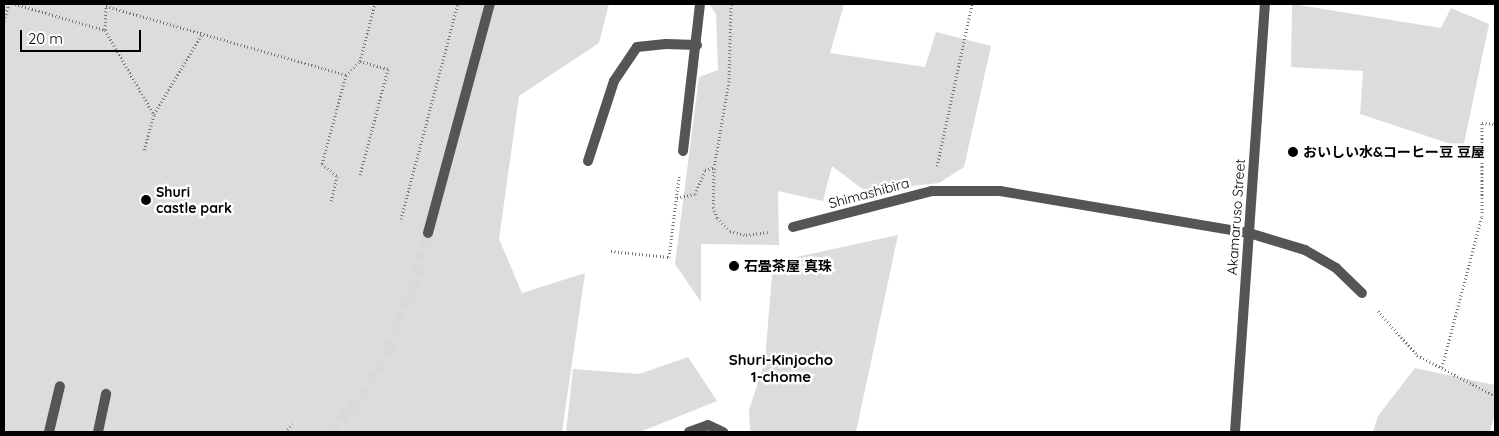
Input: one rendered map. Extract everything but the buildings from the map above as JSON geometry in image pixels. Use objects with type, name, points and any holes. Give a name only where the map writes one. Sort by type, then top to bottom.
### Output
[{"type":"street","points":[[428,233],[490,4]]},
{"type":"street","points":[[682,151],[697,45],[700,4]]},
{"type":"street","name":"Akamaruso Street","points":[[1236,432],[1265,4]]},
{"type":"street","points":[[588,161],[614,81],[636,47],[666,44],[697,45]]},
{"type":"street","name":"Shimashibira","points":[[793,226],[922,193],[962,189],[1061,198],[1249,233],[1305,250],[1336,268],[1362,293]]},
{"type":"street","points":[[49,432],[60,386]]},
{"type":"street","points":[[98,432],[106,394]]},
{"type":"street","points":[[689,432],[708,425],[724,432]]},
{"type":"path","points":[[4,21],[9,4]]},
{"type":"path","points":[[15,4],[105,30]]},
{"type":"path","points":[[331,202],[337,176],[322,164],[346,75],[360,61],[375,4]]},
{"type":"path","points":[[401,219],[458,4]]},
{"type":"path","points":[[732,4],[729,81],[714,168],[713,207],[722,226],[746,235],[793,226]]},
{"type":"path","points":[[937,166],[972,4]]},
{"type":"path","points":[[154,115],[105,30],[106,5],[346,75]]},
{"type":"path","points":[[144,151],[154,115],[202,34]]},
{"type":"path","points":[[360,61],[388,69],[360,176]]},
{"type":"path","points":[[1442,366],[1482,216],[1482,124],[1495,124]]},
{"type":"path","points":[[611,252],[669,257],[682,151]]},
{"type":"path","points":[[677,198],[695,194],[705,170],[714,168]]},
{"type":"path","points":[[1362,293],[1417,355],[1442,366],[1495,396]]},
{"type":"path","points":[[285,432],[292,424]]},
{"type":"shaded area","points":[[4,4],[609,4],[599,43],[519,96],[499,239],[522,293],[585,273],[562,432],[4,432]]},
{"type":"shaded area","points":[[709,4],[844,4],[830,53],[925,67],[936,32],[991,46],[964,167],[939,183],[865,191],[832,166],[823,201],[778,191],[779,245],[701,244],[701,302],[675,264],[699,77],[718,70],[716,14]]},
{"type":"shaded area","points":[[1292,4],[1441,28],[1451,8],[1489,24],[1463,148],[1360,114],[1363,71],[1291,67]]},
{"type":"shaded area","points":[[898,235],[856,432],[750,432],[749,410],[765,361],[773,262]]},
{"type":"shaded area","points":[[688,357],[717,401],[640,432],[566,432],[573,369],[639,374]]},
{"type":"shaded area","points":[[1415,368],[1495,385],[1495,412],[1490,432],[1373,432],[1378,416]]},
{"type":"tunnel","points":[[331,432],[362,396],[388,350],[412,289],[428,233]]},
{"type":"place","name":"おいしい水&コーヒー豆 豆屋","points":[[1293,152]]},
{"type":"place","name":"Shuri castle park","points":[[146,200]]},
{"type":"place","name":"石畳茶屋 真珠","points":[[734,266]]},
{"type":"district","name":"Shuri-Kinjocho 1-chome","points":[[781,368]]}]
